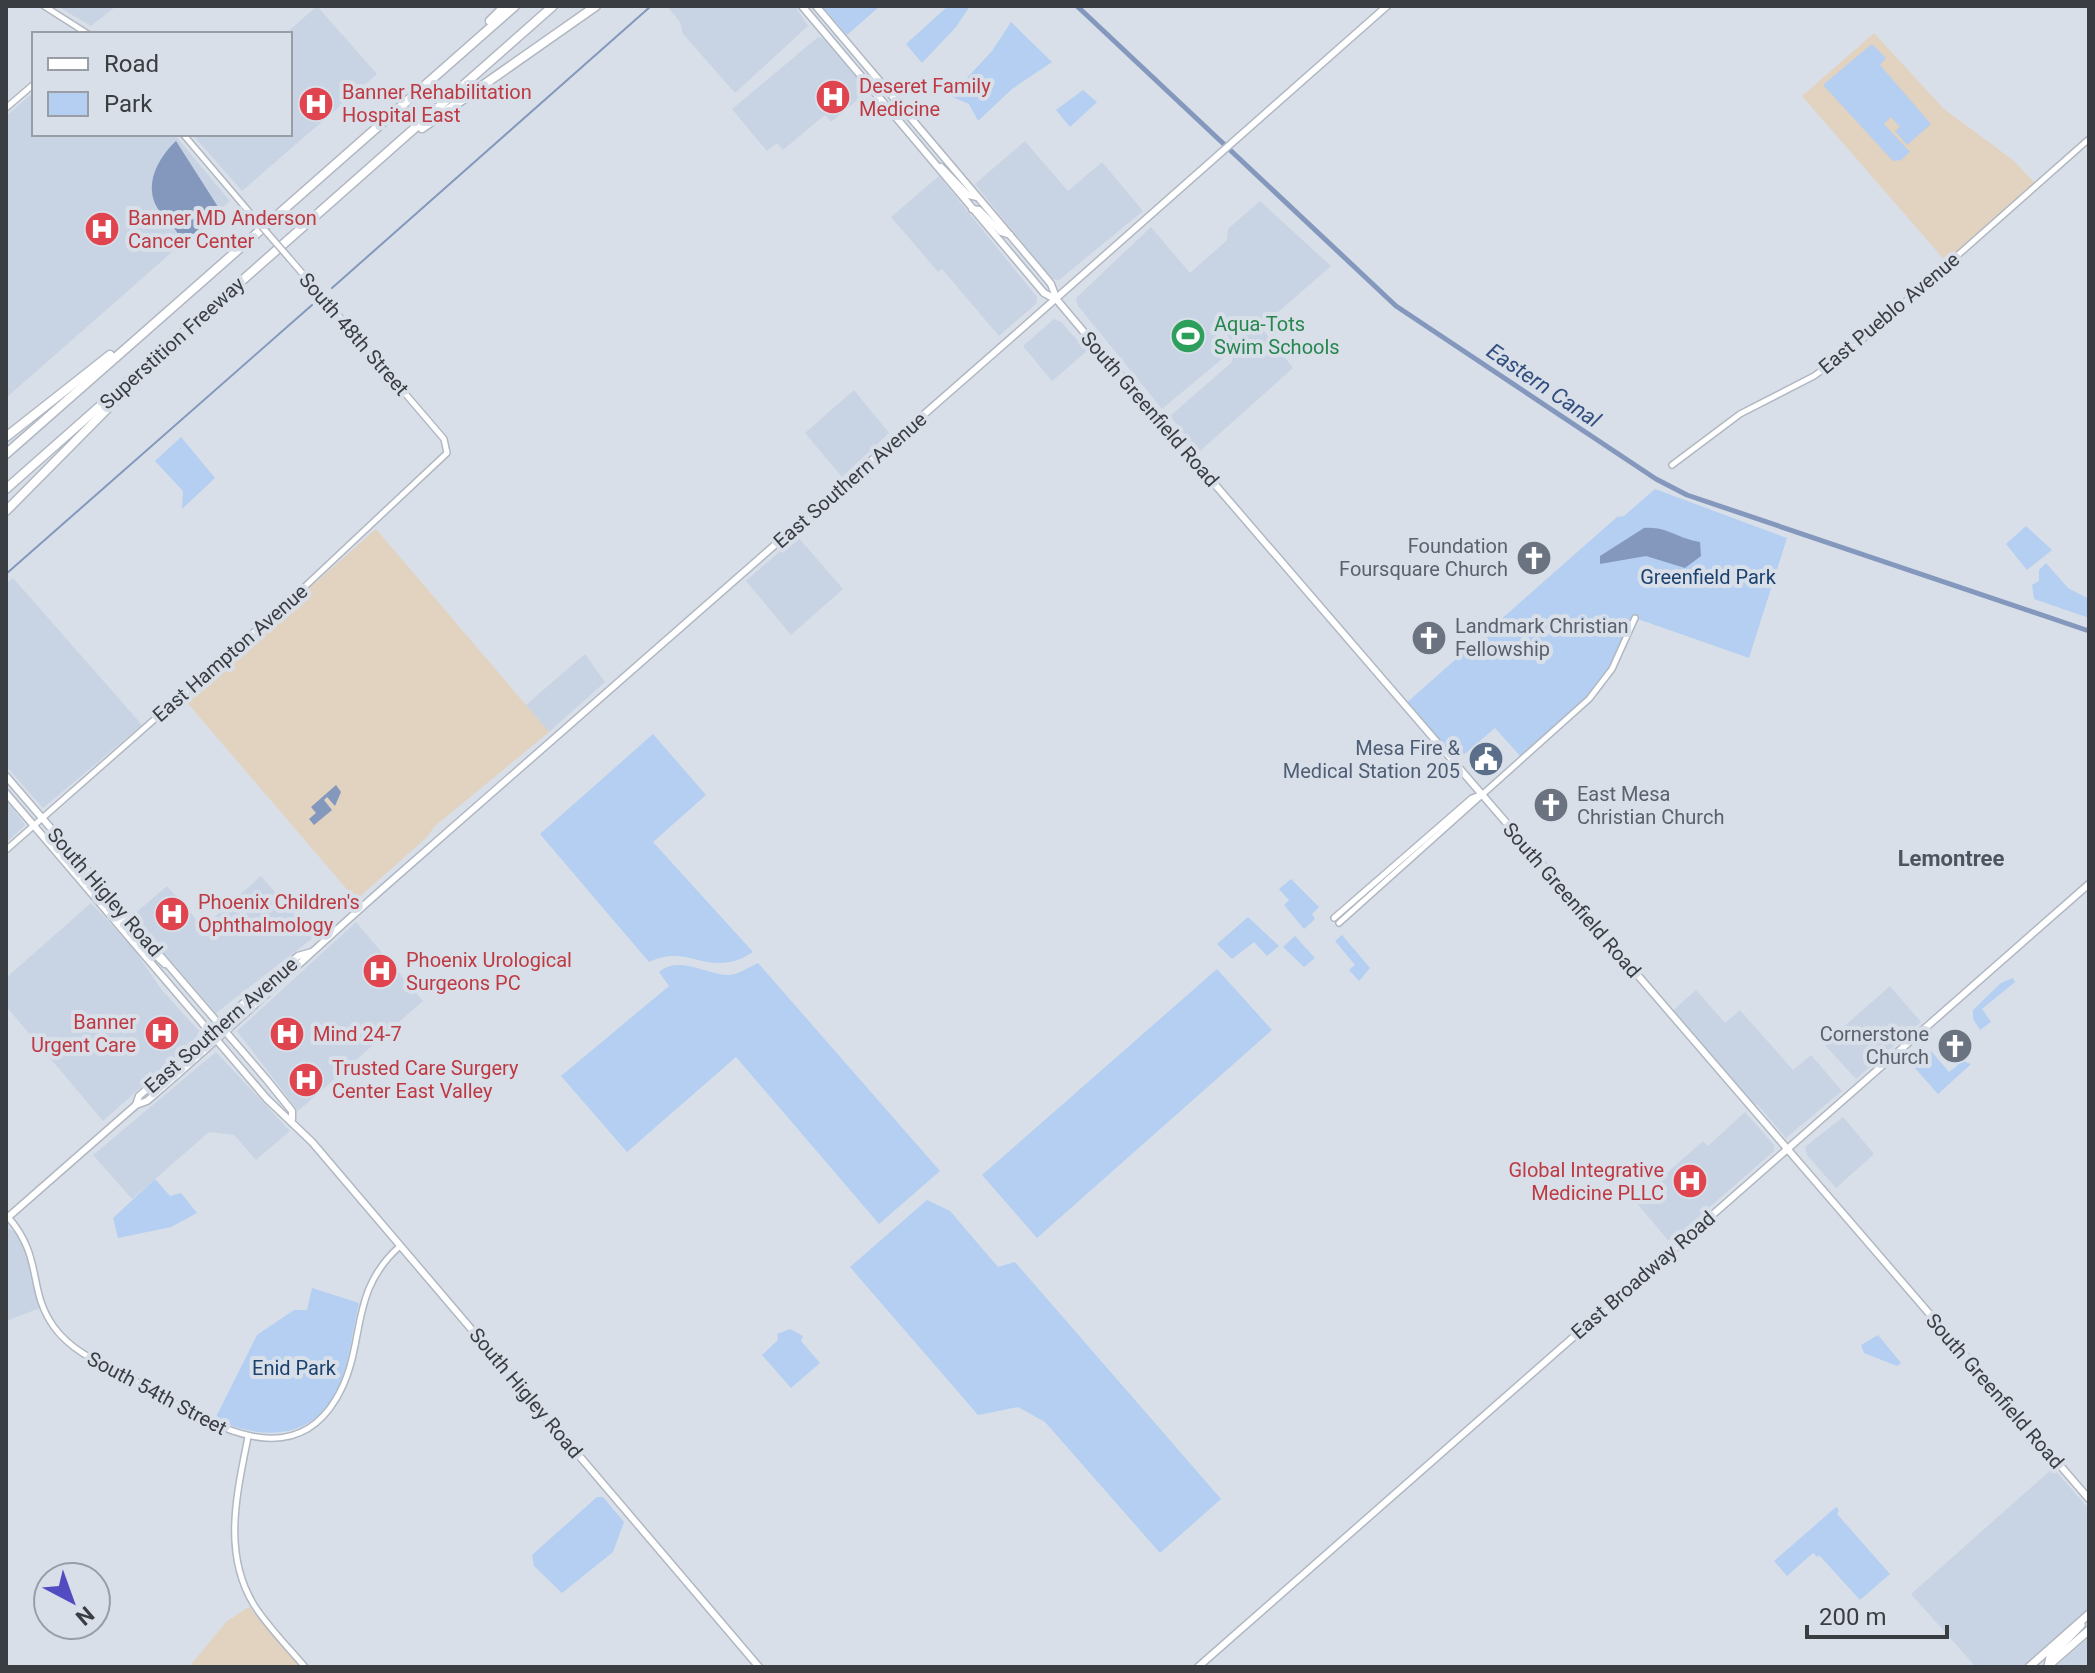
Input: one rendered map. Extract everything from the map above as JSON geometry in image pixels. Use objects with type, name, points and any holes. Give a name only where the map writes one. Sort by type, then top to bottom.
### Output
[{"type":"highway","points":[[441,70],[505,6]]},
{"type":"highway","name":"Superstition Freeway","points":[[6,454],[515,6]]},
{"type":"highway","name":"Superstition Freeway","points":[[6,489],[553,6]]},
{"type":"highway","points":[[334,198],[442,112],[596,6]]},
{"type":"highway","points":[[6,437],[180,301]]},
{"type":"highway","points":[[6,511],[130,382]]},
{"type":"main road","name":"South Greenfield Road","points":[[802,6],[1044,293],[1057,300]]},
{"type":"main road","name":"South Greenfield Road","points":[[816,6],[1051,284],[1057,300],[2089,1499]]},
{"type":"main road","name":"East Southern Avenue","points":[[7,1218],[136,1105],[147,1101],[218,1041],[312,952],[1057,300],[1387,6]]},
{"type":"main road","points":[[934,164],[946,170],[968,195],[977,197]]},
{"type":"main road","points":[[972,209],[979,210],[1001,232],[1010,235]]},
{"type":"main road","name":"South Higley Road","points":[[6,776],[292,1111],[292,1119],[759,1667]]},
{"type":"main road","name":"South Higley Road","points":[[6,793],[285,1119],[292,1119]]},
{"type":"main road","name":"East Broadway Road","points":[[1198,1667],[2089,884]]},
{"type":"main road","points":[[102,905],[111,908],[129,928],[136,928]]},
{"type":"main road","points":[[131,939],[137,938],[157,960],[168,966]]},
{"type":"main road","name":"East Southern Avenue","points":[[136,1105],[139,1096],[219,1024],[298,956],[312,952]]},
{"type":"main road","points":[[2029,1667],[2088,1616]]},
{"type":"main road","points":[[2048,1666],[2050,1657],[2076,1633],[2088,1616]]},
{"type":"main road","points":[[2048,1666],[2089,1630]]},
{"type":"main road","points":[[2039,1667],[2041,1657]]},
{"type":"street","points":[[44,6],[85,32]]},
{"type":"street","points":[[6,108],[32,86]]},
{"type":"street","name":"South 48th Street","points":[[185,136],[444,439],[449,450]]},
{"type":"street","name":"East Pueblo Avenue","points":[[1672,465],[1740,414],[1814,376],[1854,347],[2089,139]]},
{"type":"street","name":"East Hampton Avenue","points":[[6,850],[331,564],[449,450]]},
{"type":"street","points":[[1336,921],[1602,684],[1635,618]]},
{"type":"street","name":"South 54th Street","points":[[7,1218],[29,1247],[44,1310],[65,1340],[91,1358],[221,1428],[248,1437]]},
{"type":"street","points":[[305,1667],[254,1605],[239,1570],[235,1508],[248,1437],[272,1438],[296,1433],[326,1413],[345,1380],[368,1286],[380,1266],[400,1246]]},
{"type":"shaded area","points":[[57,6],[116,6],[91,26]]},
{"type":"shaded area","name":"Banner Rehabilitation Hospital East","points":[[317,6],[377,74],[242,191],[194,136],[292,136],[292,32],[287,32]]},
{"type":"shaded area","points":[[667,6],[795,6],[808,26],[735,93],[683,34],[680,22]]},
{"type":"shaded area","points":[[1874,33],[1944,109],[2013,160],[2036,184],[1948,264],[1802,96]]},
{"type":"shaded area","points":[[818,37],[824,39],[868,91],[831,122],[825,115],[783,150],[777,143],[767,151],[732,109]]},
{"type":"shaded area","name":"Banner MD Anderson Cancer Center","points":[[32,94],[32,136],[176,136],[230,201],[6,398],[6,116]]},
{"type":"shaded area","points":[[176,141],[220,210],[177,249],[178,234],[158,209],[152,191],[158,164]]},
{"type":"shaded area","points":[[1025,141],[1068,191],[1102,162],[1143,211],[1059,280],[1052,279],[975,184]]},
{"type":"shaded area","points":[[939,176],[1037,297],[1036,304],[999,336],[942,269],[938,272],[891,217]]},
{"type":"shaded area","points":[[1260,201],[1331,266],[1261,327],[1293,368],[1199,452],[1170,416],[1232,362],[1234,344],[1217,323],[1210,328],[1228,354],[1162,409],[1078,306],[1076,298],[1151,227],[1190,273],[1227,240],[1228,229]]},
{"type":"shaded area","points":[[1054,319],[1061,322],[1087,351],[1052,381],[1023,346]]},
{"type":"shaded area","points":[[854,390],[889,433],[842,477],[805,433]]},
{"type":"shaded area","points":[[1644,528],[1659,529],[1700,542],[1701,556],[1685,568],[1646,556],[1600,564],[1600,556]]},
{"type":"shaded area","points":[[376,529],[549,732],[435,826],[426,838],[356,900],[184,699]]},
{"type":"shaded area","points":[[797,536],[843,589],[791,635],[746,581]]},
{"type":"shaded area","points":[[13,578],[142,725],[43,808],[6,766],[6,584]]},
{"type":"shaded area","points":[[585,654],[605,682],[549,732],[526,705]]},
{"type":"shaded area","points":[[336,785],[341,792],[335,806],[327,797],[324,800],[332,810],[314,825],[309,819],[316,813],[311,807]]},
{"type":"shaded area","points":[[6,799],[25,825],[6,843]]},
{"type":"shaded area","points":[[261,876],[314,937],[216,1013],[132,916],[167,886],[203,927]]},
{"type":"shaded area","points":[[91,903],[133,948],[161,989],[199,1031],[196,1038],[103,1121],[6,1006],[6,978]]},
{"type":"shaded area","points":[[356,922],[423,1001],[298,1111],[237,1031]]},
{"type":"shaded area","points":[[1890,986],[1921,1022],[1856,1079],[1824,1044]]},
{"type":"shaded area","points":[[1696,990],[1725,1023],[1740,1010],[1793,1070],[1811,1055],[1842,1091],[1786,1138],[1757,1104],[1751,1108],[1670,1013]]},
{"type":"shaded area","points":[[216,1052],[290,1131],[256,1160],[234,1135],[209,1132],[132,1199],[93,1155]]},
{"type":"shaded area","points":[[1745,1112],[1774,1145],[1774,1151],[1672,1240],[1668,1240],[1635,1201],[1703,1141],[1708,1146]]},
{"type":"shaded area","points":[[1843,1117],[1874,1154],[1836,1188],[1807,1155],[1805,1147]]},
{"type":"shaded area","points":[[6,1231],[14,1231],[28,1254],[40,1308],[6,1321]]},
{"type":"shaded area","points":[[2053,1468],[2089,1509],[2089,1609],[2022,1667],[1976,1667],[1911,1594]]},
{"type":"shaded area","points":[[249,1607],[300,1667],[189,1667],[227,1621]]},
{"type":"shaded area","points":[[2089,1637],[2089,1667],[2055,1667]]},
{"type":"green space","points":[[822,6],[880,6],[847,35]]},
{"type":"green space","points":[[948,6],[970,6],[956,27],[922,63],[906,44]]},
{"type":"green space","points":[[1011,22],[1052,62],[1012,89],[978,121],[969,104],[950,96],[992,51]]},
{"type":"green space","points":[[1872,44],[1886,58],[1880,65],[1931,124],[1907,145],[1895,131],[1900,127],[1891,117],[1884,124],[1910,152],[1901,160],[1893,161],[1823,85]]},
{"type":"green space","points":[[1083,90],[1097,102],[1070,127],[1056,110]]},
{"type":"green space","points":[[181,437],[215,478],[182,509],[183,491],[155,461]]},
{"type":"green space","name":"Greenfield Park","points":[[1655,489],[1787,538],[1749,658],[1635,618],[1602,684],[1522,758],[1495,728],[1454,763],[1404,705],[1617,517],[1624,516]]},
{"type":"green space","points":[[2026,526],[2052,550],[2027,570],[2006,544]]},
{"type":"green space","points":[[2046,563],[2068,588],[2089,599],[2089,618],[2034,599],[2032,585],[2039,581],[2039,570]]},
{"type":"green space","points":[[653,734],[706,795],[653,842],[753,952],[736,961],[719,963],[672,956],[649,962],[540,834]]},
{"type":"green space","points":[[1291,879],[1319,907],[1312,914],[1315,919],[1304,929],[1284,905],[1289,900],[1279,889]]},
{"type":"green space","points":[[1248,917],[1279,946],[1267,956],[1254,942],[1232,959],[1217,944]]},
{"type":"green space","points":[[1342,935],[1370,968],[1359,981],[1349,970],[1355,965],[1335,941]]},
{"type":"green space","points":[[1295,936],[1315,958],[1304,967],[1283,947]]},
{"type":"green space","points":[[758,963],[940,1171],[879,1224],[736,1057],[627,1152],[561,1076],[669,986],[659,972],[667,967],[684,965],[728,975]]},
{"type":"green space","points":[[1217,969],[1272,1030],[1037,1238],[982,1175]]},
{"type":"green space","points":[[2013,978],[2015,982],[1982,1009],[1991,1022],[1980,1030],[1973,1019],[1973,1010],[2001,983]]},
{"type":"green space","points":[[1931,1051],[1949,1072],[1963,1061],[1971,1064],[1938,1094],[1913,1066]]},
{"type":"green space","points":[[155,1179],[170,1196],[181,1193],[197,1213],[171,1227],[118,1238],[113,1218]]},
{"type":"green space","points":[[927,1200],[950,1211],[998,1267],[1015,1262],[1221,1499],[1160,1553],[1045,1422],[1018,1407],[978,1415],[850,1267]]},
{"type":"green space","name":"Enid Park","points":[[312,1288],[359,1303],[344,1373],[331,1401],[304,1425],[288,1431],[252,1431],[215,1419],[257,1335],[294,1310],[307,1310]]},
{"type":"green space","points":[[790,1329],[803,1336],[801,1341],[820,1363],[791,1388],[762,1355],[778,1340],[777,1334]]},
{"type":"green space","points":[[1878,1335],[1901,1363],[1897,1366],[1864,1353],[1861,1345]]},
{"type":"green space","points":[[597,1497],[603,1497],[624,1522],[613,1552],[562,1593],[534,1566],[532,1555]]},
{"type":"green space","points":[[1836,1507],[1839,1510],[1837,1514],[1890,1574],[1860,1600],[1819,1555],[1817,1557],[1813,1553],[1787,1576],[1774,1561]]},
{"type":"waterway","points":[[332,288],[651,6]]},
{"type":"waterway","name":"Eastern Canal","points":[[1077,6],[1396,306],[1656,479],[1687,495],[2089,631]]},
{"type":"waterway","points":[[6,574],[312,305]]},
{"type":"place","name":"Deseret Family Medicine","points":[[833,97]]},
{"type":"place","name":"Banner Rehabilitation Hospital East","points":[[316,104]]},
{"type":"place","name":"Banner MD Anderson Cancer Center","points":[[102,229]]},
{"type":"place","name":"Aqua-Tots Swim Schools","points":[[1188,336]]},
{"type":"place","name":"Foundation Foursquare Church","points":[[1534,558]]},
{"type":"place","name":"Landmark Christian Fellowship","points":[[1429,638]]},
{"type":"place","name":"Mesa Fire & Medical Station 205","points":[[1486,759]]},
{"type":"place","name":"East Mesa Christian Church","points":[[1551,805]]},
{"type":"place","name":"Phoenix Children's Ophthalmology","points":[[172,914]]},
{"type":"place","name":"Phoenix Urological Surgeons PC","points":[[380,971]]},
{"type":"place","name":"Banner Urgent Care","points":[[162,1033]]},
{"type":"place","name":"Mind 24-7","points":[[287,1034]]},
{"type":"place","name":"Cornerstone Church","points":[[1955,1046]]},
{"type":"place","name":"Trusted Care Surgery Center East Valley","points":[[306,1080]]},
{"type":"place","name":"Global Integrative Medicine PLLC","points":[[1690,1181]]},
{"type":"district","name":"Lemontree","points":[[1951,858]]}]
